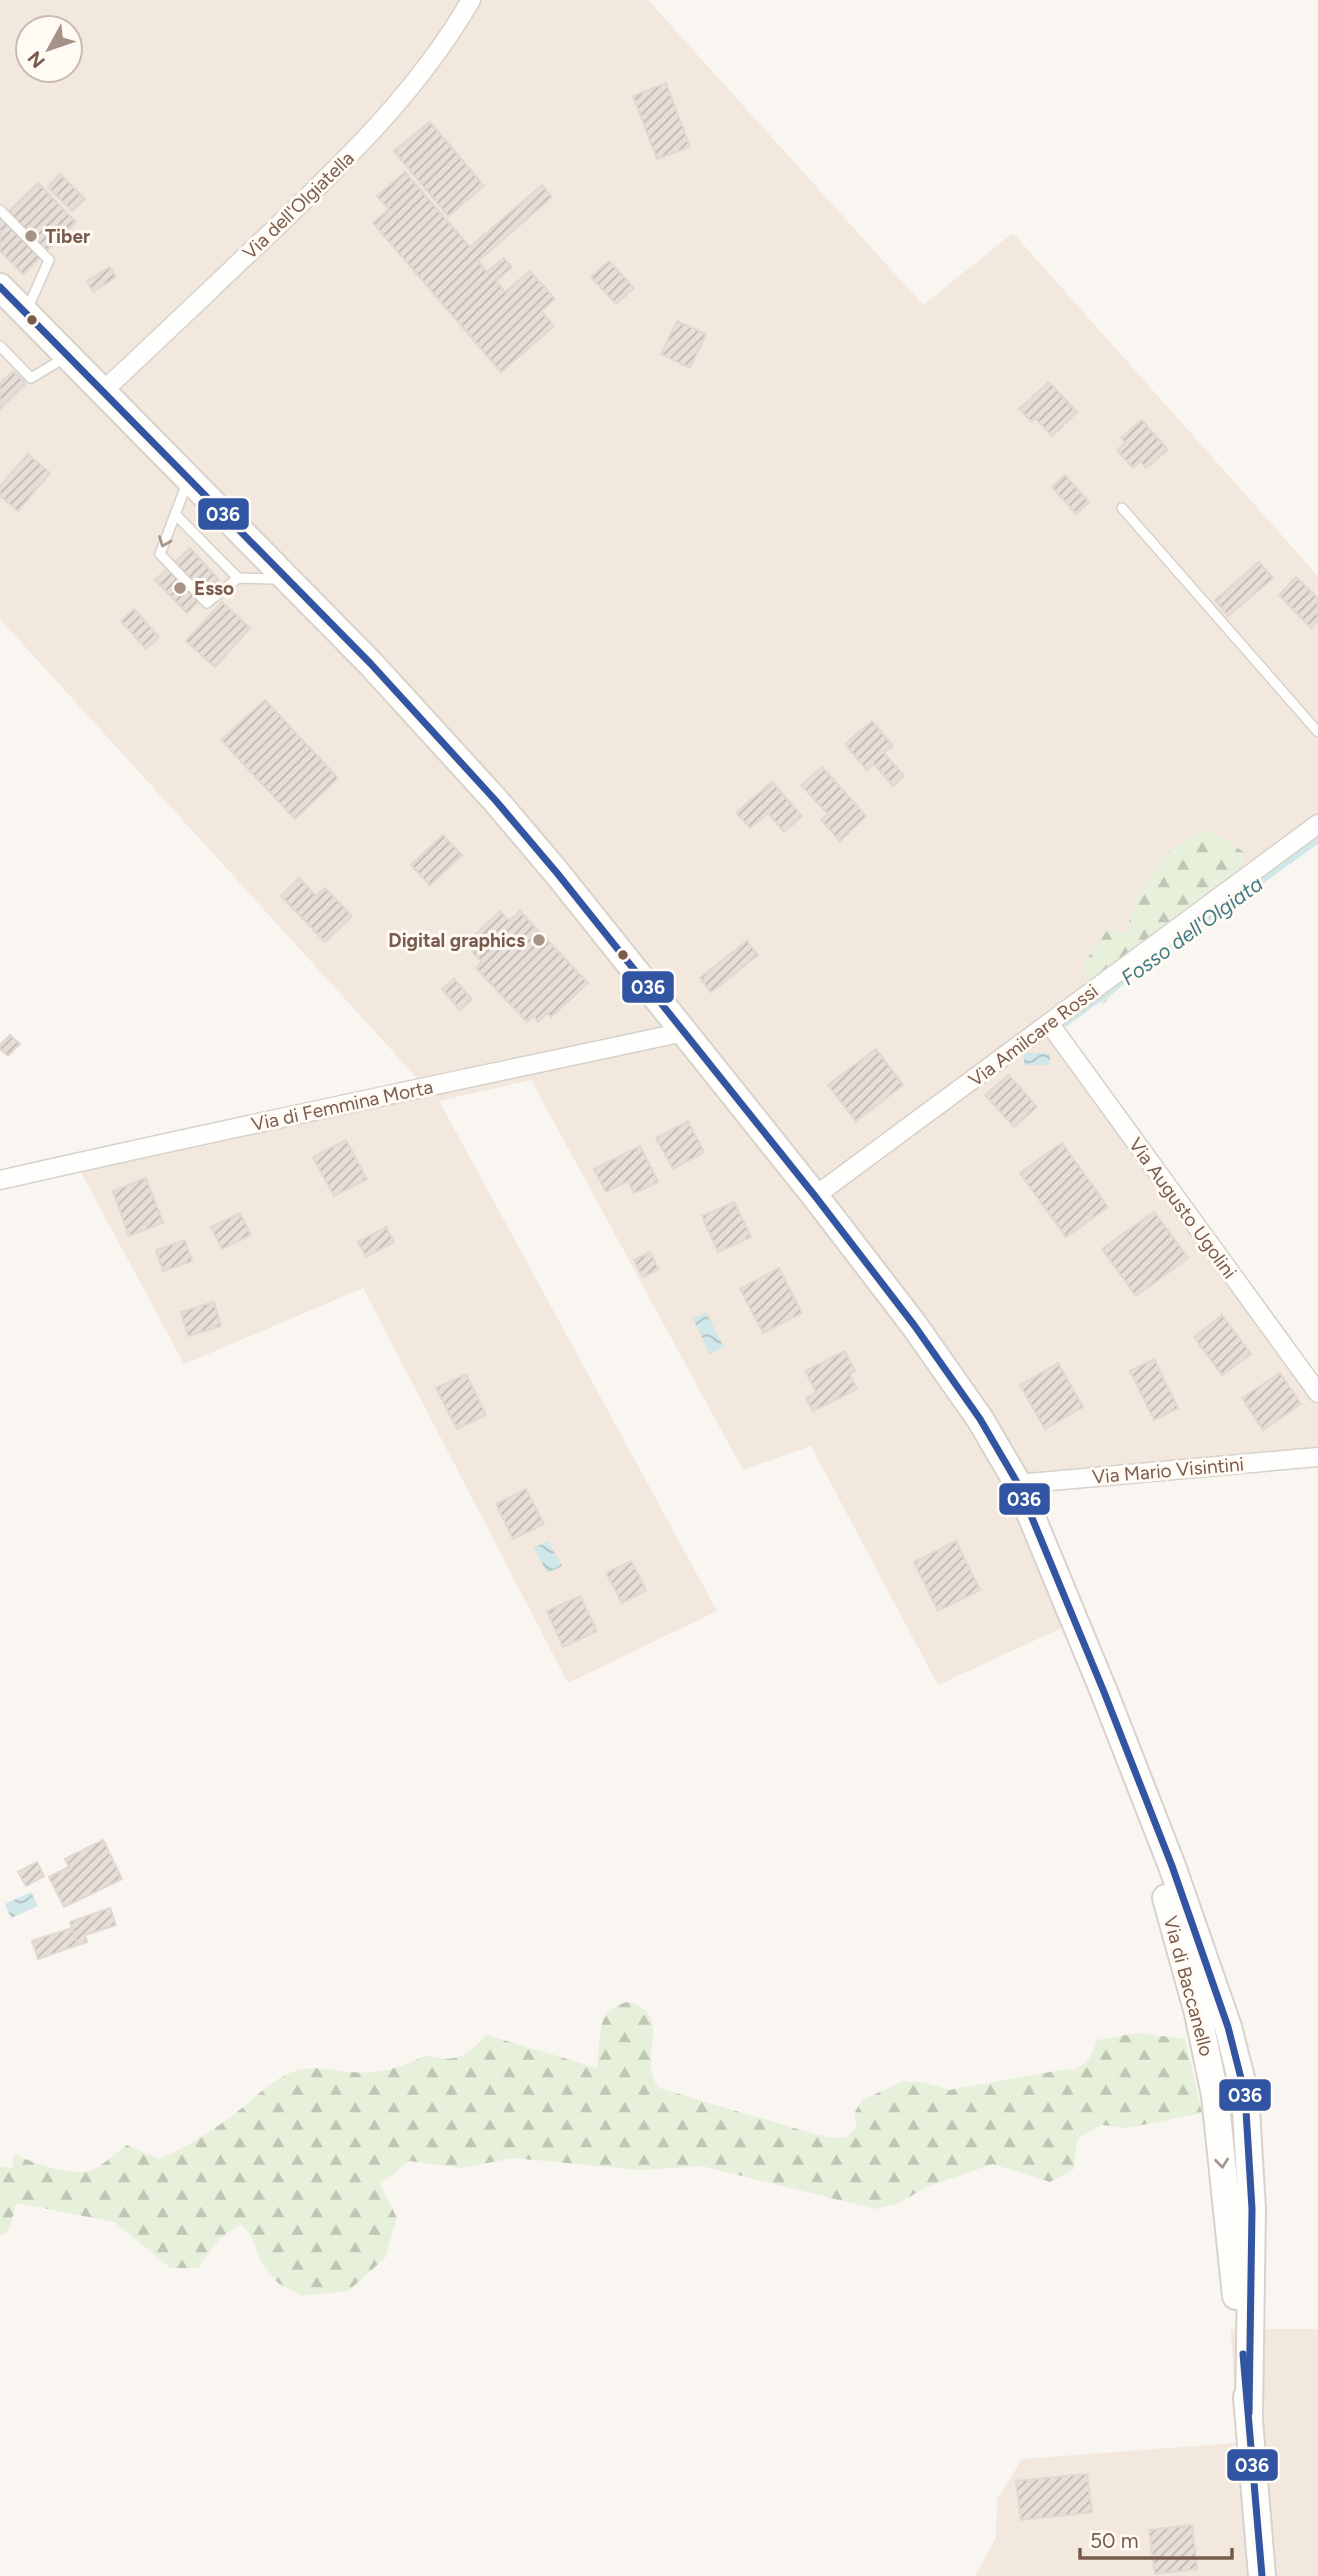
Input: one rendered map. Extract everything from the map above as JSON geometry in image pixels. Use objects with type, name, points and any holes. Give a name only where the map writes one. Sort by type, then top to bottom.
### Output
[{"type":"street","name":"Via dell'Olgiatella","points":[[103,391],[315,190],[371,132],[429,65],[471,0]]},
{"type":"street","name":"Via di Baccanello","points":[[0,287],[371,664],[496,801],[610,936],[815,1196],[948,1372],[996,1444],[1018,1484],[1104,1692],[1179,1943],[1245,2094],[1252,2209],[1249,2413]]},
{"type":"street","name":"Via Amilcare Rossi","points":[[815,1196],[1318,824]]},
{"type":"street","name":"Via Augusto Ugolini","points":[[1049,1023],[1318,1393]]},
{"type":"street","name":"Via di Femmina Morta","points":[[0,1180],[285,1116],[684,1032]]},
{"type":"street","name":"Via Mario Visintini","points":[[1018,1484],[1318,1457]]},
{"type":"street","name":"Via di Baccanello","points":[[1216,2032],[1215,2095],[1249,2413],[1262,2576]]},
{"type":"lane","points":[[0,210],[49,260],[26,312]]},
{"type":"lane","points":[[0,346],[31,378],[68,356]]},
{"type":"lane","points":[[188,478],[160,554],[207,603],[238,578],[288,579]]},
{"type":"lane","points":[[1122,508],[1318,732]]},
{"type":"lane","points":[[175,514],[238,578]]},
{"type":"shaded area","points":[[0,0],[648,0],[923,305],[1013,233],[1318,576],[1318,824],[1049,1023],[1318,1393],[1318,1458],[1018,1484],[1070,1624],[938,1685],[811,1446],[743,1470],[531,1080],[439,1101],[717,1611],[568,1683],[363,1288],[184,1364],[76,1163],[426,1088],[0,619]]},
{"type":"shaded area","points":[[1231,2329],[1318,2329],[1318,2576],[975,2576],[996,2538],[997,2499],[1022,2459],[1237,2443]]},
{"type":"green space","points":[[1207,829],[1244,852],[1243,886],[1220,911],[1175,934],[1102,1005],[1082,966],[1109,928],[1125,933],[1137,900],[1168,852]]},
{"type":"green space","points":[[628,2002],[642,2008],[650,2016],[653,2027],[651,2064],[659,2088],[834,2138],[847,2137],[856,2127],[855,2112],[862,2100],[904,2081],[922,2082],[949,2090],[1067,2069],[1072,2071],[1088,2059],[1097,2040],[1138,2033],[1185,2039],[1202,2113],[1127,2128],[1102,2125],[1077,2139],[1074,2169],[1050,2182],[993,2164],[928,2186],[899,2203],[875,2209],[702,2166],[639,2170],[514,2158],[461,2168],[409,2161],[380,2184],[397,2218],[385,2258],[348,2291],[302,2296],[278,2283],[260,2260],[251,2235],[241,2224],[220,2238],[198,2268],[171,2268],[114,2222],[17,2203],[7,2233],[0,2235],[0,2167],[13,2168],[14,2153],[40,2164],[73,2172],[94,2170],[127,2145],[159,2159],[212,2130],[270,2084],[290,2073],[311,2068],[375,2072],[401,2066],[426,2055],[454,2058],[467,2053],[487,2035],[597,2068],[604,2019],[609,2011]]},
{"type":"water","points":[[1024,1053],[1050,1053],[1050,1065],[1024,1065]]},
{"type":"water","points":[[706,1312],[724,1347],[710,1354],[693,1319]]},
{"type":"water","points":[[548,1541],[562,1566],[547,1573],[534,1548]]},
{"type":"water","points":[[31,1892],[38,1906],[11,1918],[5,1904]]},
{"type":"building","points":[[666,83],[690,147],[657,159],[633,96]]},
{"type":"building","points":[[430,122],[484,186],[448,216],[394,151]]},
{"type":"building","points":[[405,172],[470,247],[542,185],[552,197],[478,261],[487,272],[504,258],[512,267],[496,281],[505,292],[530,271],[555,299],[541,311],[554,326],[501,372],[373,223],[389,209],[377,196]]},
{"type":"building","points":[[60,174],[85,199],[72,211],[48,187]]},
{"type":"building","name":"Tiber","points":[[38,183],[76,222],[23,274],[0,251],[0,220]]},
{"type":"building","points":[[609,261],[634,288],[616,304],[591,277]]},
{"type":"building","points":[[110,267],[116,277],[93,292],[87,281]]},
{"type":"building","points":[[677,321],[706,334],[690,368],[661,354]]},
{"type":"building","points":[[13,371],[26,383],[0,409],[0,383]]},
{"type":"building","points":[[1049,382],[1077,412],[1052,436],[1035,418],[1032,422],[1019,409]]},
{"type":"building","points":[[1142,420],[1168,450],[1146,468],[1140,461],[1133,468],[1117,450],[1125,443],[1121,438]]},
{"type":"building","points":[[28,454],[50,473],[18,511],[0,496],[0,486]]},
{"type":"building","points":[[1065,475],[1089,502],[1076,514],[1052,487]]},
{"type":"building","points":[[190,548],[219,580],[187,613],[155,580]]},
{"type":"building","points":[[1259,562],[1273,578],[1228,616],[1215,600]]},
{"type":"building","points":[[1296,577],[1318,598],[1318,621],[1311,628],[1279,595]]},
{"type":"building","points":[[222,602],[250,628],[215,667],[186,641]]},
{"type":"building","points":[[134,609],[159,637],[146,649],[121,621]]},
{"type":"building","points":[[265,700],[338,778],[295,819],[221,740]]},
{"type":"building","points":[[872,721],[893,746],[884,753],[904,776],[893,786],[874,764],[867,770],[845,744]]},
{"type":"building","points":[[822,767],[866,816],[840,841],[821,820],[828,814],[801,785]]},
{"type":"building","points":[[772,782],[802,816],[784,832],[768,813],[750,828],[736,813]]},
{"type":"building","points":[[443,835],[462,855],[430,885],[411,865]]},
{"type":"building","points":[[299,878],[316,896],[325,888],[352,916],[325,942],[281,896]]},
{"type":"building","points":[[500,911],[509,921],[520,911],[588,983],[551,1017],[547,1013],[538,1022],[533,1016],[527,1022],[476,968],[482,962],[472,952],[476,948],[469,940]]},
{"type":"building","points":[[747,941],[758,955],[711,992],[700,978]]},
{"type":"building","points":[[454,979],[472,999],[460,1010],[442,989]]},
{"type":"building","points":[[10,1035],[20,1044],[8,1056],[0,1049],[0,1045]]},
{"type":"building","points":[[876,1049],[903,1085],[856,1121],[828,1085]]},
{"type":"building","points":[[1009,1075],[1037,1107],[1014,1127],[985,1095]]},
{"type":"building","points":[[688,1121],[704,1152],[673,1169],[656,1138]]},
{"type":"building","points":[[346,1140],[367,1179],[334,1196],[313,1157]]},
{"type":"building","points":[[1062,1143],[1108,1207],[1066,1237],[1020,1173]]},
{"type":"building","points":[[640,1146],[658,1182],[634,1193],[628,1181],[606,1192],[594,1169]]},
{"type":"building","points":[[146,1178],[163,1223],[129,1236],[113,1191]]},
{"type":"building","points":[[734,1202],[751,1237],[718,1252],[702,1216]]},
{"type":"building","points":[[1154,1212],[1188,1258],[1136,1296],[1102,1249]]},
{"type":"building","points":[[240,1213],[251,1235],[222,1249],[211,1227]]},
{"type":"building","points":[[386,1227],[394,1242],[366,1257],[358,1242]]},
{"type":"building","points":[[185,1240],[192,1261],[163,1271],[156,1250]]},
{"type":"building","points":[[650,1252],[659,1269],[643,1277],[634,1260]]},
{"type":"building","points":[[779,1268],[802,1313],[763,1333],[740,1289]]},
{"type":"building","points":[[214,1302],[221,1326],[188,1336],[181,1312]]},
{"type":"building","points":[[1222,1315],[1251,1354],[1222,1375],[1194,1337]]},
{"type":"building","points":[[845,1351],[855,1371],[849,1374],[857,1389],[813,1411],[806,1398],[816,1392],[805,1371]]},
{"type":"building","points":[[1154,1359],[1178,1408],[1154,1420],[1130,1371]]},
{"type":"building","points":[[1058,1363],[1083,1407],[1045,1429],[1020,1385]]},
{"type":"building","points":[[1280,1373],[1301,1404],[1263,1430],[1242,1398]]},
{"type":"building","points":[[466,1374],[486,1415],[457,1429],[436,1388]]},
{"type":"building","points":[[526,1489],[544,1524],[513,1539],[496,1504]]},
{"type":"building","points":[[956,1541],[980,1590],[938,1611],[914,1562]]},
{"type":"building","points":[[631,1561],[646,1590],[622,1603],[606,1573]]},
{"type":"building","points":[[580,1596],[597,1631],[563,1647],[547,1611]]},
{"type":"building","points":[[103,1840],[122,1879],[64,1907],[49,1877],[69,1867],[65,1859]]},
{"type":"building","points":[[37,1862],[44,1876],[26,1886],[18,1872]]},
{"type":"building","points":[[110,1908],[116,1925],[85,1935],[87,1942],[78,1945],[70,1922]]},
{"type":"building","points":[[72,1928],[78,1945],[38,1959],[32,1941]]},
{"type":"building","points":[[1087,2474],[1092,2512],[1021,2520],[1016,2481]]},
{"type":"building","points":[[1192,2525],[1197,2569],[1155,2574],[1149,2530]]},
{"type":"waterway","name":"Fosso dell'Olgiata","points":[[1066,1023],[1318,840]]},
{"type":"transit line","name":"036","points":[[0,287],[371,664],[496,801],[557,873],[815,1196],[914,1325],[980,1419],[1018,1484],[1104,1692],[1172,1866],[1228,2027],[1245,2094],[1252,2209],[1249,2413]]},
{"type":"transit line","name":"036","points":[[1243,2354],[1262,2576]]},
{"type":"place","name":"Tiber","points":[[31,236]]},
{"type":"place","name":"Esso","points":[[180,588]]},
{"type":"place","name":"Digital graphics","points":[[539,940]]}]
